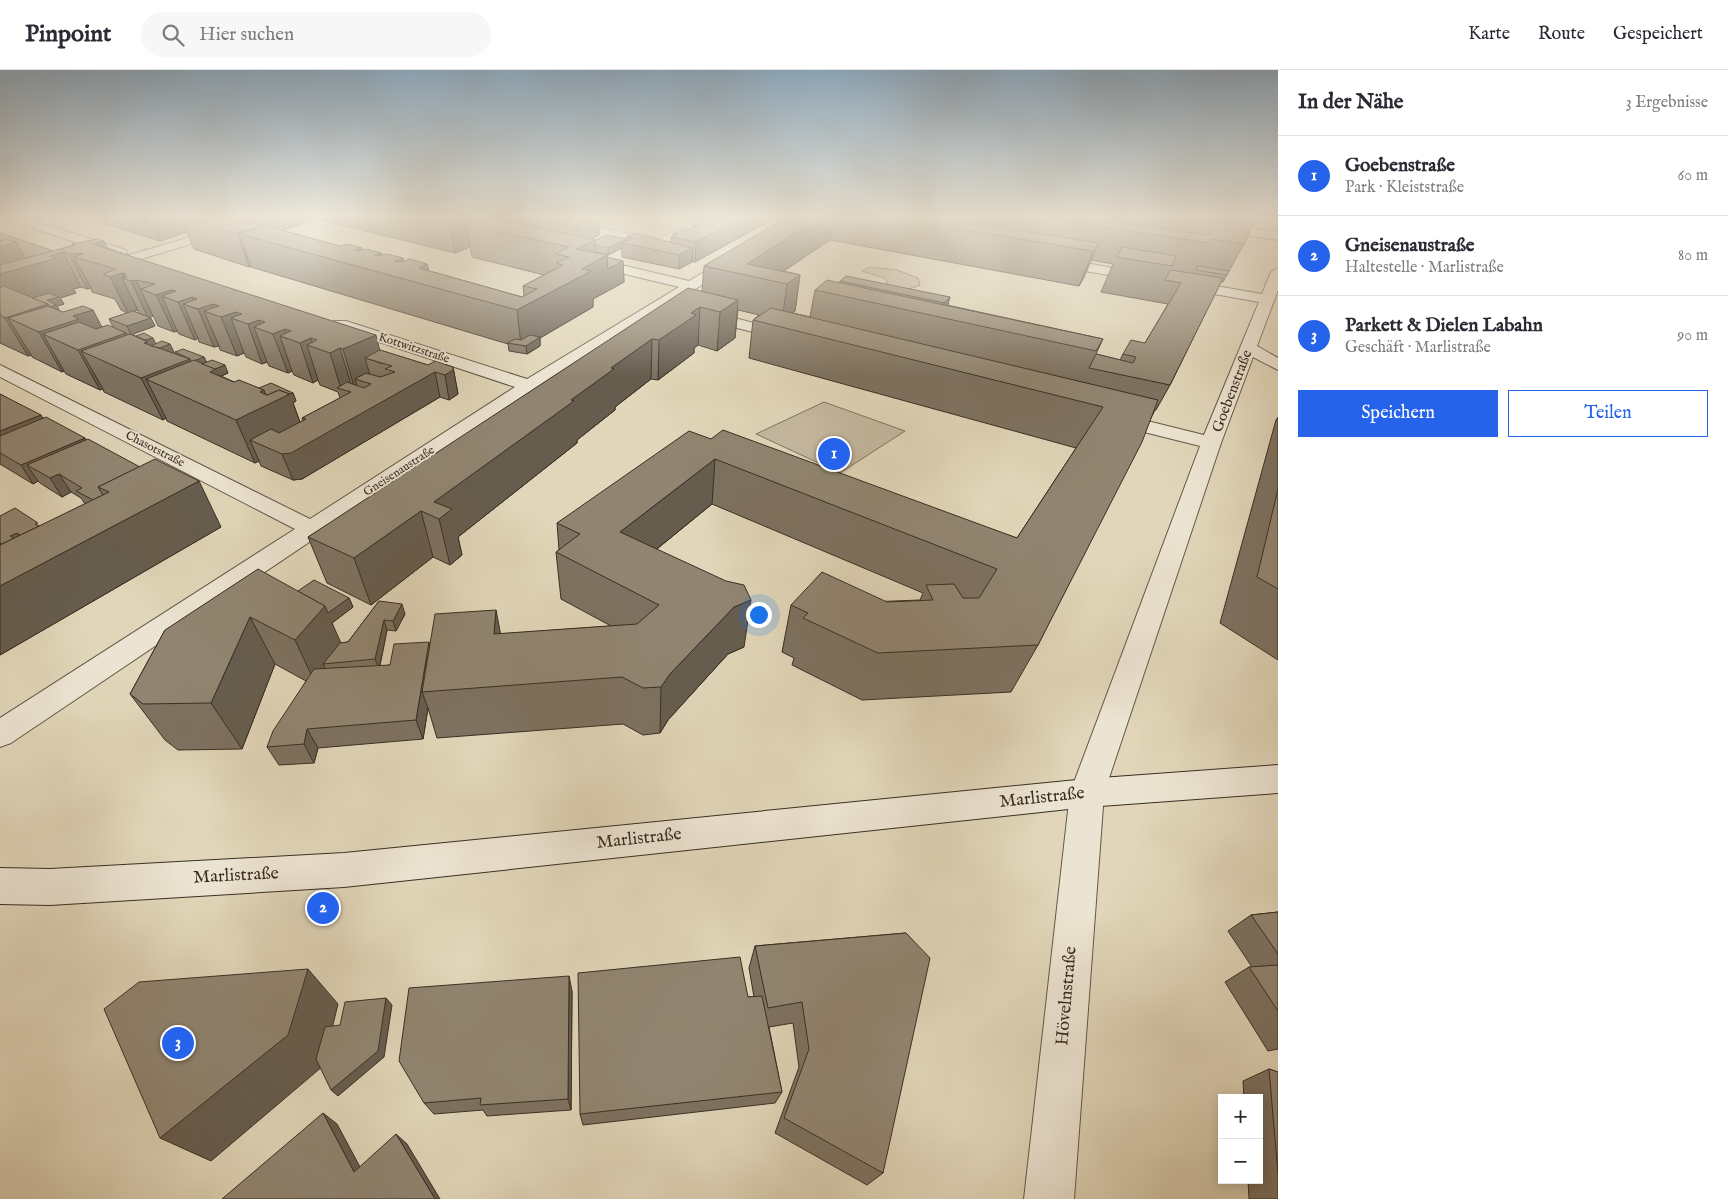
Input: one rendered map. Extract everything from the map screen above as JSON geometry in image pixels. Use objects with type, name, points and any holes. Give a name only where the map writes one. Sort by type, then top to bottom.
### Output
[{"type":"street","points":[[630,271],[690,284]]},
{"type":"street","name":"Gneisenaustraße","points":[[0,734],[311,528],[713,271]]},
{"type":"street","points":[[1104,271],[1266,299]]},
{"type":"street","name":"Goebenstraße","points":[[1086,793],[1211,443],[1278,272]]},
{"type":"street","points":[[659,304],[801,340]]},
{"type":"street","name":"Kottwitzstraße","points":[[322,318],[530,386]]},
{"type":"street","points":[[1249,348],[1278,364]]},
{"type":"street","name":"Chasotstraße","points":[[0,370],[311,528]]},
{"type":"street","points":[[1097,414],[1211,443]]},
{"type":"street","name":"Marlistraße","points":[[0,886],[50,886],[344,870],[1086,793],[1278,780]]},
{"type":"street","name":"Hövelnstraße","points":[[1049,1199],[1086,793]]},
{"type":"shaded area","points":[[862,271],[899,271],[918,278],[920,285],[904,291],[882,287],[888,282],[884,278]]},
{"type":"shaded area","points":[[824,402],[905,431],[840,473],[756,434]]},
{"type":"building","points":[[0,271],[12,271],[0,274]]},
{"type":"building","points":[[112,271],[176,271],[376,335],[330,353],[307,345],[317,340],[311,338],[300,343],[280,336],[291,331],[285,329],[273,334],[254,327],[265,322],[259,320],[248,324],[231,318],[242,314],[236,312],[221,317],[204,311],[219,306],[213,304],[198,309],[183,304],[197,299],[192,297],[178,302],[162,296],[176,291],[171,290],[156,295],[141,289],[155,284],[122,278],[127,277],[123,273],[110,277],[103,274]]},
{"type":"building","points":[[373,271],[429,271],[522,297],[537,289],[523,286],[552,271],[591,271],[517,310]]},
{"type":"building","points":[[726,271],[779,271],[800,275],[787,284]]},
{"type":"building","points":[[1170,271],[1223,278],[1170,385],[1089,368],[1096,354],[1133,363],[1136,357],[1123,354],[1131,340],[1145,343],[1181,283],[1165,280]]},
{"type":"building","points":[[1200,271],[1229,271],[1227,275]]},
{"type":"building","points":[[846,276],[950,297],[944,303],[840,281]]},
{"type":"building","points":[[827,280],[1103,339],[1096,351],[815,290]]},
{"type":"building","points":[[4,286],[48,304],[5,318],[0,315],[0,288]]},
{"type":"building","points":[[688,288],[738,300],[720,312],[700,307],[691,313],[696,315],[659,340],[652,339],[611,368],[614,369],[571,400],[574,401],[434,502],[452,509],[439,519],[421,511],[354,558],[308,537]]},
{"type":"building","points":[[49,293],[59,297],[47,300],[56,305],[50,307],[48,304],[32,298]]},
{"type":"building","points":[[48,306],[63,312],[83,306],[93,310],[73,316],[79,319],[39,332],[8,318]]},
{"type":"building","points":[[771,308],[1158,400],[1142,442],[1038,645],[878,653],[803,618],[808,613],[791,605],[822,572],[887,602],[933,600],[926,585],[954,584],[963,598],[979,598],[997,569],[715,459],[620,532],[726,581],[744,585],[751,600],[734,607],[670,674],[661,687],[643,688],[622,677],[422,692],[435,614],[496,610],[494,634],[637,624],[659,605],[556,552],[580,534],[557,523],[689,431],[711,439],[723,430],[1017,538],[1103,407],[753,320]]},
{"type":"building","points":[[133,311],[151,318],[127,326],[109,319]]},
{"type":"building","points":[[79,322],[96,329],[108,325],[126,333],[78,350],[43,334]]},
{"type":"building","points":[[144,333],[153,338],[145,340],[136,336]]},
{"type":"building","points":[[130,334],[148,342],[144,343],[190,359],[141,378],[81,351]]},
{"type":"building","points":[[530,335],[540,337],[526,346],[507,343],[515,339],[521,340]]},
{"type":"building","points":[[162,341],[170,344],[160,348],[151,346]]},
{"type":"building","points":[[183,349],[204,357],[191,362],[190,359],[175,352]]},
{"type":"building","points":[[380,350],[428,365],[435,361],[453,367],[453,370],[445,375],[435,372],[291,453],[282,454],[250,440],[271,429],[279,433],[306,419],[302,418],[351,392],[337,388],[347,382],[364,388],[371,384],[355,379],[366,373],[380,377],[395,372],[385,369],[392,366],[365,358]]},
{"type":"building","points":[[194,360],[216,369],[210,372],[234,382],[239,380],[264,390],[260,392],[267,395],[279,390],[290,394],[236,420],[146,379]]},
{"type":"building","points":[[212,360],[225,365],[215,369],[202,364]]},
{"type":"building","points":[[271,383],[293,393],[290,394],[279,390],[266,395],[264,390],[259,388]]},
{"type":"building","points":[[0,394],[41,415],[0,431]]},
{"type":"building","points":[[46,417],[85,438],[21,465],[0,453],[0,436]]},
{"type":"building","points":[[88,439],[140,467],[98,487],[103,495],[93,500],[76,491],[82,488],[59,474],[50,478],[27,465]]},
{"type":"building","points":[[155,459],[199,481],[0,586],[0,545],[109,492],[98,487]]},
{"type":"building","points":[[1278,489],[1278,589],[1257,577]]},
{"type":"building","points":[[15,508],[38,523],[35,524],[39,526],[20,535],[17,533],[10,536],[14,538],[2,544],[0,543],[0,516]]},
{"type":"building","points":[[258,569],[325,606],[295,640],[250,617],[211,703],[143,704],[130,694],[165,630]]},
{"type":"building","points":[[314,580],[349,598],[328,613],[325,606],[298,591]]},
{"type":"building","points":[[379,601],[402,604],[393,621],[384,620],[375,659],[323,664],[340,643],[348,642]]},
{"type":"building","points":[[429,642],[416,720],[307,729],[304,744],[267,747],[273,731],[314,669],[390,665],[394,644]]},
{"type":"building","points":[[1278,912],[1278,954],[1251,915]]},
{"type":"building","points":[[906,933],[930,958],[883,1173],[784,1118],[809,1049],[802,1002],[768,1008],[755,946]]},
{"type":"building","points":[[740,957],[748,997],[762,996],[782,1092],[580,1114],[578,973]]},
{"type":"building","points":[[1278,965],[1278,1011],[1249,967]]},
{"type":"building","points":[[308,969],[288,1035],[160,1138],[104,1009],[139,982]]},
{"type":"building","points":[[569,976],[568,1099],[480,1105],[481,1098],[424,1103],[399,1061],[409,988]]},
{"type":"building","points":[[386,998],[378,1051],[331,1090],[316,1059],[325,1027],[340,1025],[345,1002]]},
{"type":"building","points":[[1269,1069],[1278,1072],[1278,1174]]},
{"type":"building","points":[[323,1113],[354,1172],[396,1134],[435,1199],[222,1199]]},
{"type":"place","name":"Goebenstraße","points":[[834,454]]},
{"type":"place","name":"Gneisenaustraße","points":[[323,908]]},
{"type":"place","name":"Parkett & Dielen Labahn","points":[[178,1043]]}]
